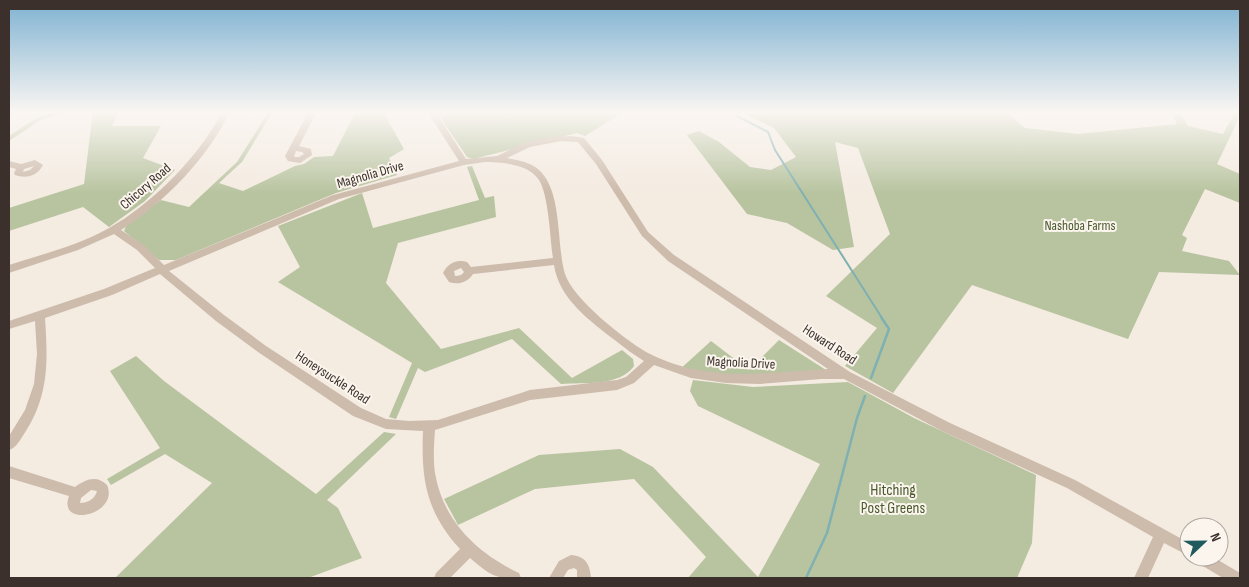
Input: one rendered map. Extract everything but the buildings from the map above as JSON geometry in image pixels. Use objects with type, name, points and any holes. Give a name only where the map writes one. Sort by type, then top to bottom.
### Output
[{"type":"street","name":"Chicory Road","points":[[9,269],[71,248],[114,230],[154,199],[188,166],[211,138]]},
{"type":"street","points":[[293,148],[298,138]]},
{"type":"street","points":[[449,138],[464,162]]},
{"type":"street","name":"Howard Road","points":[[499,159],[506,153],[528,145],[557,138]]},
{"type":"street","name":"Howard Road","points":[[563,138],[580,140],[599,162],[638,224],[660,249],[846,375],[946,427],[1071,484],[1179,544]]},
{"type":"street","name":"Magnolia Drive","points":[[9,325],[40,316],[163,271],[336,197],[464,162],[499,159],[527,166],[543,180],[549,197],[558,260],[565,286],[578,304],[633,348],[652,360],[688,372],[728,378],[772,379],[846,375]]},
{"type":"street","points":[[9,164],[21,167]]},
{"type":"street","points":[[114,230],[128,246],[148,263],[163,271]]},
{"type":"street","points":[[469,271],[558,260]]},
{"type":"street","name":"Honeysuckle Road","points":[[163,271],[240,334],[357,412],[390,425],[429,426],[449,422],[530,395],[617,385],[630,380],[652,360]]},
{"type":"street","points":[[9,445],[33,408],[42,381],[43,357],[40,316]]},
{"type":"street","points":[[429,426],[429,472],[436,500],[449,526],[469,549],[485,562],[514,578]]},
{"type":"street","points":[[9,472],[77,493]]},
{"type":"street","points":[[1141,578],[1161,534]]},
{"type":"street","points":[[441,578],[469,549]]},
{"type":"street","points":[[556,578],[563,565],[574,561],[583,567],[584,578]]},
{"type":"street","points":[[1217,567],[1235,578]]},
{"type":"green space","points":[[90,138],[154,138],[143,158],[175,170],[145,201],[109,227],[83,207],[9,231],[9,208],[84,184]]},
{"type":"green space","points":[[252,138],[256,138],[242,162],[219,183],[243,191],[295,166],[304,164],[314,157],[333,156],[342,138],[398,138],[404,149],[389,158],[397,175],[336,193],[176,260],[159,260],[124,231],[126,226],[161,200],[189,207],[237,162]]},
{"type":"green space","points":[[454,138],[555,138],[473,159],[467,157]]},
{"type":"green space","name":"Nashoba Farms","points":[[690,138],[712,138],[750,167],[771,170],[796,157],[782,138],[1229,138],[1217,164],[1240,174],[1240,203],[1205,189],[1182,235],[1187,238],[1182,251],[1229,261],[1240,275],[1159,272],[1128,339],[972,285],[893,393],[845,366],[877,328],[826,296],[890,234],[858,148],[835,142],[854,247],[833,250],[787,223],[747,214]]},
{"type":"green space","points":[[472,166],[485,198],[494,196],[496,217],[398,243],[386,283],[441,349],[519,328],[572,378],[622,350],[633,359],[634,366],[628,373],[610,380],[561,384],[512,339],[425,372],[418,368],[396,419],[389,417],[412,363],[278,282],[300,267],[278,226],[362,193],[373,228],[479,200],[467,167]]},
{"type":"green space","points":[[779,340],[837,377],[753,382],[678,371],[711,341],[749,370]]},
{"type":"green space","points":[[136,356],[164,381],[316,494],[384,432],[396,434],[327,500],[338,508],[362,558],[308,578],[115,578],[212,483],[165,454],[111,485],[107,479],[160,448],[110,371]]},
{"type":"green space","name":"Hitching Post Greens","points":[[693,380],[753,387],[848,382],[914,418],[1036,475],[1032,543],[1017,578],[688,578],[706,557],[634,479],[535,489],[458,525],[444,499],[539,455],[620,449],[653,467],[758,577],[820,464],[698,406],[690,391]]},
{"type":"waterway","points":[[770,138],[775,150],[882,318]]},
{"type":"waterway","points":[[871,378],[889,329],[881,317]]},
{"type":"waterway","points":[[806,578],[827,533],[857,418],[865,396]]}]
